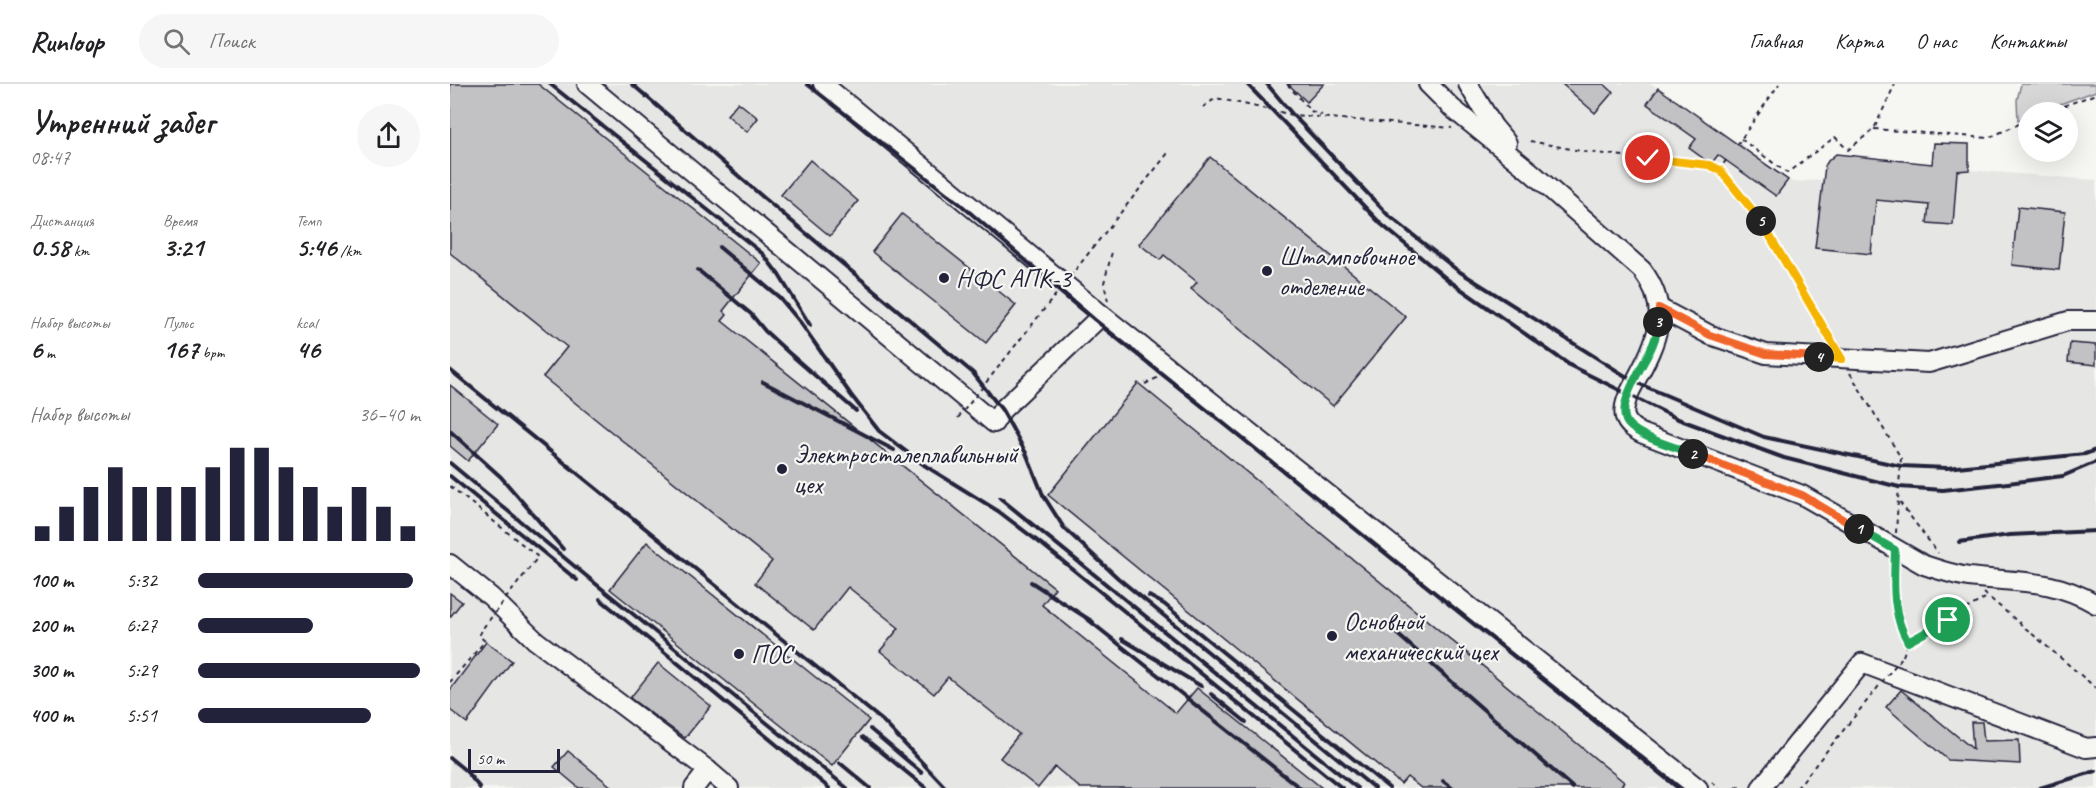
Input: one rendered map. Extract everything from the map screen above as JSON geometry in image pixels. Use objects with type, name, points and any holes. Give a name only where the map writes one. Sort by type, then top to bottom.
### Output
[{"type":"lane","points":[[587,84],[994,423],[1002,410],[1106,309]]},
{"type":"lane","points":[[822,84],[1106,309],[1698,788]]},
{"type":"lane","points":[[1428,86],[1531,171],[1642,270],[1653,285],[1659,308],[1658,328],[1653,345],[1628,395],[1624,416],[1629,425],[1641,433],[1802,495],[1924,565],[1943,572],[1969,577],[2037,582],[2081,595],[2096,604]]},
{"type":"lane","points":[[1452,108],[1467,100],[1471,88]]},
{"type":"lane","points":[[1471,88],[1493,126],[1531,171]]},
{"type":"lane","points":[[1659,308],[1710,335],[1766,354],[1929,363],[2068,321],[2096,321]]},
{"type":"lane","points":[[450,564],[491,597],[535,640],[729,788]]},
{"type":"lane","points":[[1761,788],[1862,663],[2086,748],[2096,747]]},
{"type":"lane","points":[[693,788],[708,770]]},
{"type":"path","points":[[1287,84],[1311,111],[1327,117]]},
{"type":"path","points":[[1737,145],[1779,84]]},
{"type":"path","points":[[1741,139],[1787,173],[1835,137],[1848,150],[1874,129],[1894,84]]},
{"type":"path","points":[[2074,102],[2096,94]]},
{"type":"path","points":[[1203,107],[1216,98],[1293,115],[1461,129]]},
{"type":"path","points":[[1874,129],[1988,138],[2018,124]]},
{"type":"path","points":[[1530,141],[1586,152],[1709,165],[1720,170],[1758,217],[1901,458],[1901,466]]},
{"type":"path","points":[[958,418],[1168,153]]},
{"type":"path","points":[[1720,170],[1726,160]]},
{"type":"path","points":[[1106,309],[1104,283],[1112,252]]},
{"type":"path","points":[[450,486],[538,557],[483,628],[479,636],[485,641],[450,682]]},
{"type":"path","points":[[1898,500],[1894,603],[1902,632],[1908,642]]},
{"type":"path","points":[[1797,788],[1903,656],[1908,642],[1988,597]]},
{"type":"path","points":[[1736,788],[1739,786],[1741,788]]},
{"type":"shaded area","points":[[450,84],[1652,84],[1793,182],[1969,170],[2096,180],[2096,788],[450,788]]},
{"type":"shaded area","points":[[2021,84],[2096,84],[2096,91],[2066,102],[2018,102],[2018,120],[2017,100]]},
{"type":"building","name":"Электросталеплавильный цех","points":[[450,84],[538,84],[761,263],[723,311],[727,315],[722,321],[1055,588],[1042,605],[1176,713],[1197,688],[1322,788],[1080,788],[1055,767],[1038,788],[1000,758],[1019,734],[948,677],[934,694],[880,651],[899,628],[848,587],[814,630],[755,583],[772,561],[543,377],[567,347],[450,253]]},
{"type":"building","points":[[1288,84],[1324,84],[1307,102]]},
{"type":"building","points":[[1562,84],[1604,84],[1613,92],[1595,113]]},
{"type":"building","points":[[1658,88],[1788,180],[1776,196],[1718,155],[1711,164],[1689,148],[1696,139],[1647,104]]},
{"type":"building","points":[[738,102],[758,118],[747,132],[727,115]]},
{"type":"building","points":[[1934,143],[1969,144],[1969,170],[1957,171],[1953,225],[1927,223],[1929,205],[1876,200],[1871,254],[1815,248],[1825,166],[1828,161],[1836,154],[1932,164]]},
{"type":"building","name":"Штамповочное отделение","points":[[1210,157],[1406,317],[1333,406],[1191,289],[1197,282],[1164,255],[1160,260],[1139,244]]},
{"type":"building","points":[[810,160],[858,201],[830,236],[781,195]]},
{"type":"building","points":[[2018,207],[2065,212],[2059,270],[2012,265]]},
{"type":"building","name":"НФС АПК-3","points":[[902,214],[1016,305],[986,343],[872,252]]},
{"type":"building","points":[[2070,343],[2096,345],[2096,365],[2068,362]]},
{"type":"building","name":"Основной механический цех","points":[[1138,383],[1624,782],[1619,788],[1421,788],[1407,777],[1401,784],[1048,495]]},
{"type":"building","points":[[450,385],[498,424],[468,461],[450,446]]},
{"type":"building","name":"ПОС","points":[[647,542],[869,720],[832,766],[610,589]]},
{"type":"building","points":[[450,593],[462,602],[450,617]]},
{"type":"building","points":[[486,642],[512,661],[467,723],[450,710],[450,690]]},
{"type":"building","points":[[658,663],[711,706],[685,738],[630,698]]},
{"type":"building","points":[[1901,690],[1973,749],[1971,722],[1982,722],[1984,741],[2019,740],[2020,764],[1948,760],[1886,707]]},
{"type":"building","points":[[568,751],[613,788],[579,788],[554,767]]},
{"type":"railway","points":[[550,84],[763,254],[810,325]]},
{"type":"railway","points":[[632,84],[973,373],[1002,410],[1026,453],[1043,495],[1064,528],[1118,578],[1374,788]]},
{"type":"railway","points":[[807,84],[960,204],[1095,320],[1678,788]]},
{"type":"railway","points":[[1247,84],[1381,224],[1448,280],[1571,366],[1678,419],[1784,458],[1899,487],[1943,490],[2008,483],[2063,476],[2096,462]]},
{"type":"railway","points":[[1267,84],[1293,115],[1388,215],[1457,270],[1635,382],[1764,437],[1901,466],[1947,468],[2085,454],[2096,450]]},
{"type":"railway","points":[[719,247],[780,298],[879,431],[924,465],[998,511],[1044,546],[1342,788]]},
{"type":"railway","points":[[698,270],[751,314],[765,331],[856,411]]},
{"type":"railway","points":[[450,370],[883,721],[946,788]]},
{"type":"railway","points":[[763,382],[894,450]]},
{"type":"railway","points":[[450,431],[501,477],[563,549]]},
{"type":"railway","points":[[450,463],[847,788]]},
{"type":"railway","points":[[450,476],[577,580]]},
{"type":"railway","points":[[1000,498],[1357,788]]},
{"type":"railway","points":[[1959,542],[2010,535],[2096,531]]},
{"type":"railway","points":[[1031,582],[1093,622]]},
{"type":"railway","points":[[1149,596],[1164,604],[1389,788]]},
{"type":"railway","points":[[600,599],[829,788]]},
{"type":"railway","points":[[1086,618],[1300,788]]},
{"type":"railway","points":[[1396,633],[1573,788]]},
{"type":"railway","points":[[1122,639],[1201,686]]},
{"type":"railway","points":[[1211,694],[1246,722]]},
{"type":"railway","points":[[870,729],[922,773]]},
{"type":"railway","points":[[863,737],[926,788]]},
{"type":"railway","points":[[450,758],[466,771],[480,788]]},
{"type":"railway","points":[[840,763],[870,788]]},
{"type":"railway","points":[[2040,788],[2096,771]]},
{"type":"railway","points":[[1443,781],[1452,788]]},
{"type":"place","name":"Штамповочное отделение","points":[[1267,271]]},
{"type":"place","name":"НФС АПК-3","points":[[944,278]]},
{"type":"place","name":"Электросталеплавильный цех","points":[[782,469]]},
{"type":"place","name":"Основной механический цех","points":[[1332,636]]},
{"type":"place","name":"ПОС","points":[[739,654]]},
{"type":"route","points":[[1648,158],[1709,165],[1720,170],[1758,217],[1842,359],[1766,354],[1710,335],[1659,308],[1658,328],[1653,345],[1628,395],[1624,416],[1629,425],[1641,433],[1802,495],[1895,550],[1894,603],[1902,632],[1908,642],[1948,620]]}]
